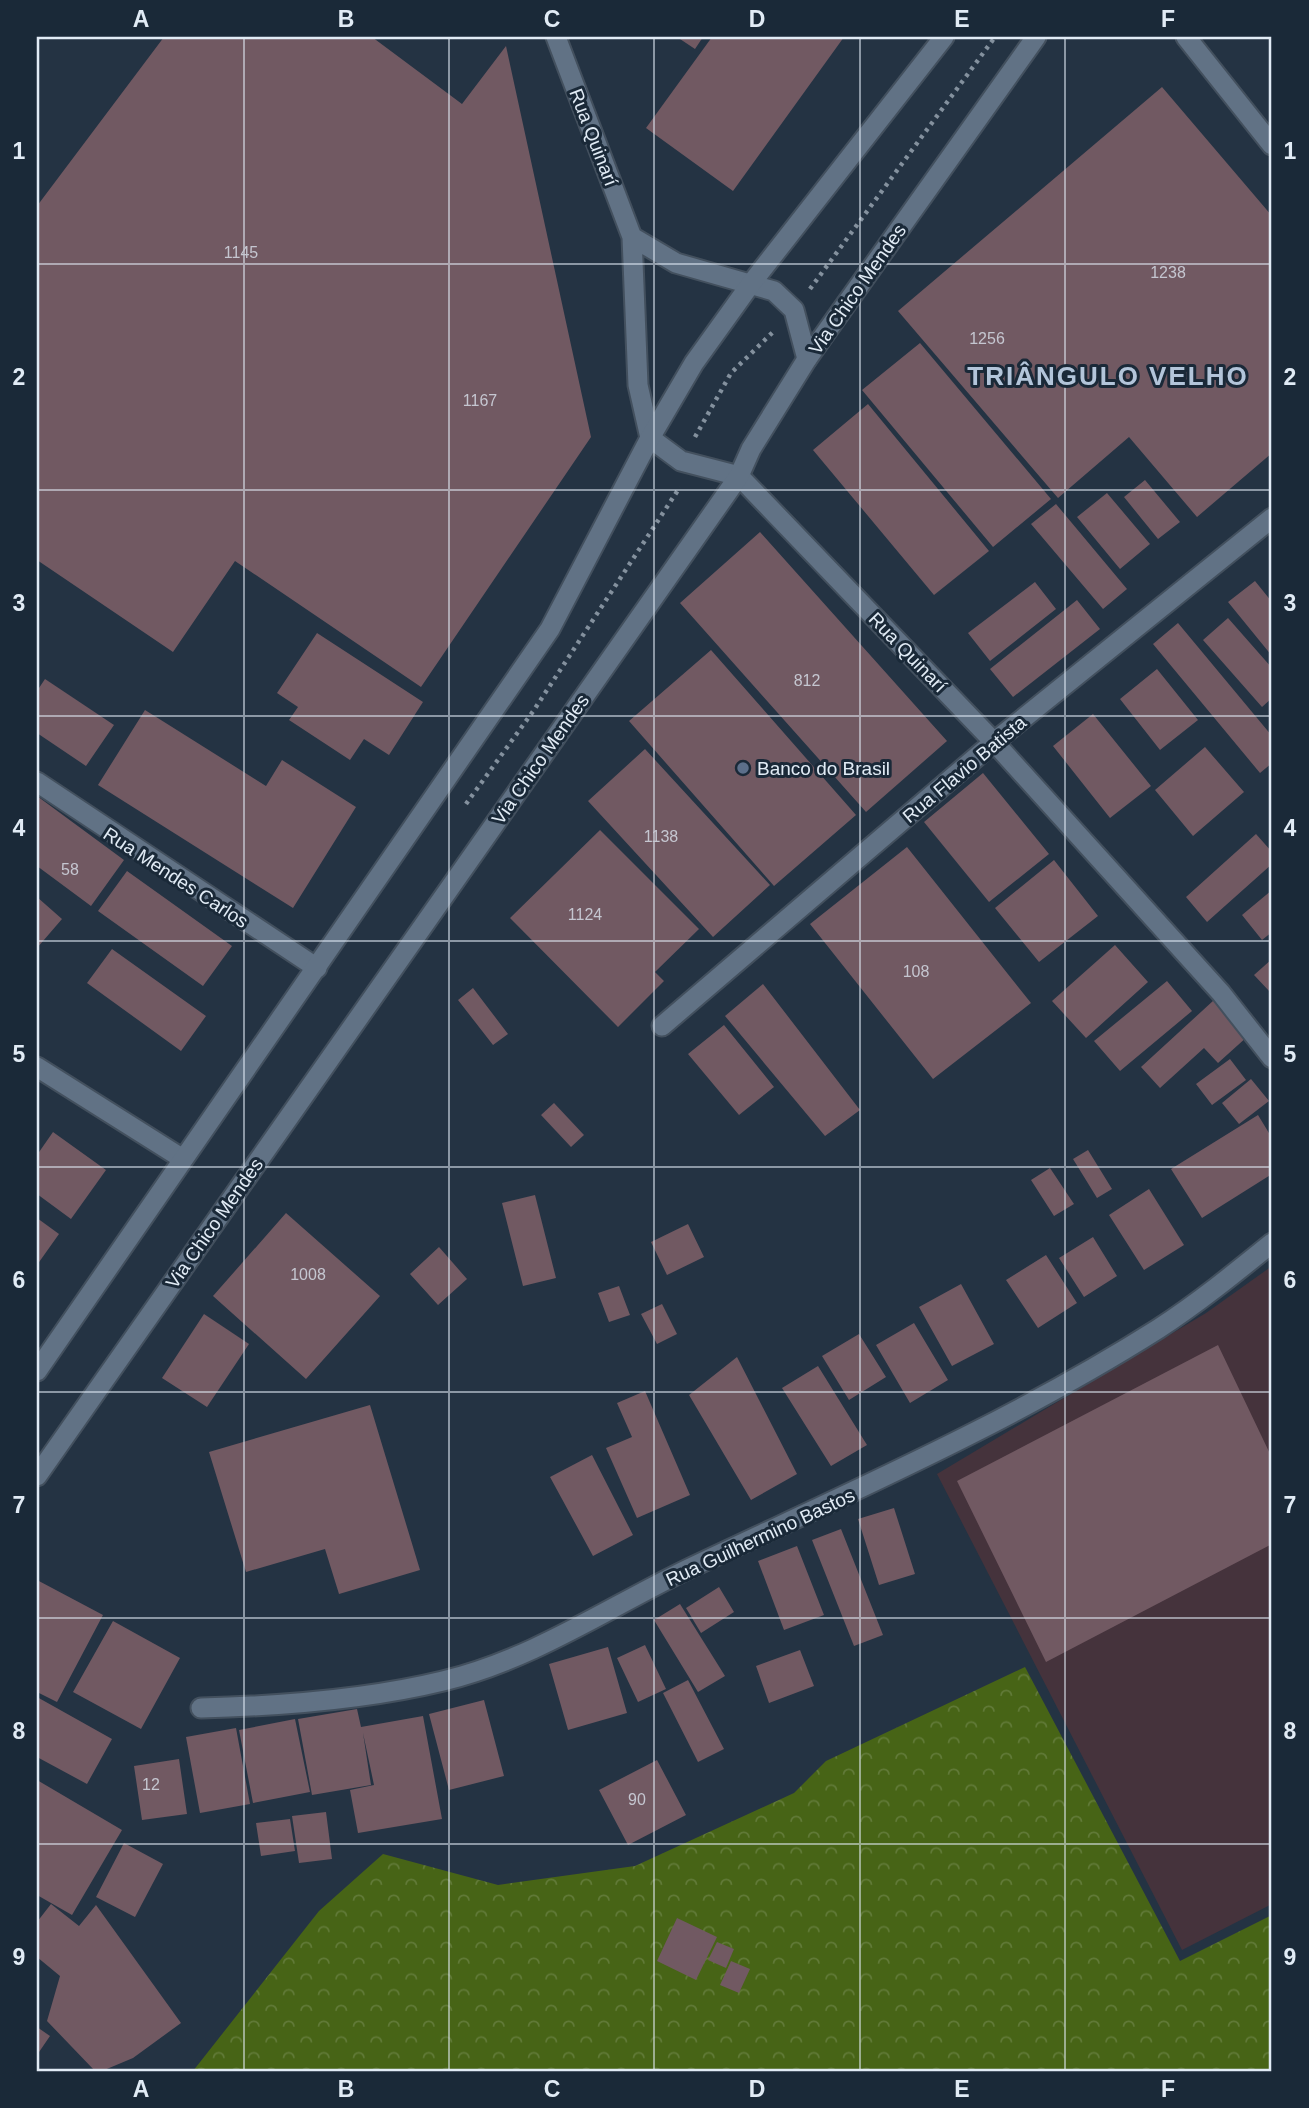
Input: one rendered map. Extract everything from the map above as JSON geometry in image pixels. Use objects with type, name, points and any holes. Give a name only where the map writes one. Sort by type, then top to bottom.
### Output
[{"type":"street","name":"Rua Quinarí","points":[[556,37],[632,237],[638,385],[650,438]]},
{"type":"street","points":[[37,1371],[550,629],[650,438],[694,363],[750,285],[943,37]]},
{"type":"street","name":"Via Chico Mendes","points":[[37,1476],[738,476],[751,449],[807,359],[1036,37]]},
{"type":"street","points":[[1186,37],[1272,145]]},
{"type":"street","points":[[632,237],[676,263],[774,291],[794,310],[807,359]]},
{"type":"street","points":[[650,438],[681,461],[738,476]]},
{"type":"street","name":"Rua Quinarí","points":[[738,476],[994,742],[1221,993],[1272,1058]]},
{"type":"street","name":"Rua Flavio Batista","points":[[662,1027],[994,742],[1272,518]]},
{"type":"street","name":"Rua Mendes Carlos","points":[[37,782],[317,968]]},
{"type":"street","points":[[37,1067],[183,1159]]},
{"type":"street","name":"Rua Guilhermino Bastos","points":[[201,1708],[258,1707],[385,1692],[445,1680],[500,1663],[588,1623],[683,1572],[859,1490],[1024,1407],[1159,1328],[1272,1243]]},
{"type":"path","points":[[680,489],[681,461],[732,373],[794,310],[995,37]]},
{"type":"shaded area","points":[[1272,1266],[1272,1904],[1182,1950],[937,1474],[1206,1313]]},
{"type":"green space","points":[[1025,1667],[1180,1961],[1272,1915],[1272,2071],[193,2071],[319,1911],[383,1854],[498,1885],[635,1866],[794,1793],[826,1761]]},
{"type":"building","points":[[164,37],[372,37],[462,104],[506,46],[591,437],[421,687],[235,561],[173,652],[37,560],[37,206]]},
{"type":"building","points":[[677,37],[703,37],[695,49]]},
{"type":"building","points":[[712,37],[844,37],[733,191],[646,128]]},
{"type":"building","points":[[1162,87],[1272,216],[1272,453],[1197,517],[1129,437],[1058,498],[898,311]]},
{"type":"building","points":[[920,343],[1051,499],[993,547],[862,390]]},
{"type":"building","points":[[868,404],[989,551],[934,595],[813,450]]},
{"type":"building","points":[[1145,480],[1180,522],[1158,539],[1124,497]]},
{"type":"building","points":[[1107,493],[1150,544],[1120,569],[1077,517]]},
{"type":"building","points":[[1056,504],[1127,589],[1103,609],[1031,524]]},
{"type":"building","points":[[760,532],[947,741],[866,812],[680,603]]},
{"type":"building","points":[[1255,581],[1272,602],[1272,656],[1228,602]]},
{"type":"building","points":[[1035,582],[1056,609],[990,661],[968,633]]},
{"type":"building","points":[[1077,600],[1100,629],[1013,697],[990,669]]},
{"type":"building","points":[[1228,618],[1272,668],[1272,698],[1262,707],[1203,640]]},
{"type":"building","points":[[1178,623],[1272,736],[1272,763],[1260,773],[1153,644]]},
{"type":"building","points":[[317,633],[423,702],[389,755],[364,739],[350,760],[289,720],[298,707],[277,693]]},
{"type":"building","name":"Banco do Brasil","points":[[711,650],[856,815],[774,886],[629,721]]},
{"type":"building","points":[[1157,669],[1198,720],[1160,750],[1120,699]]},
{"type":"building","points":[[45,679],[114,725],[86,766],[37,733],[37,691]]},
{"type":"building","points":[[145,710],[266,786],[282,760],[356,807],[293,908],[98,785]]},
{"type":"building","points":[[1093,714],[1151,786],[1110,818],[1053,746]]},
{"type":"building","points":[[1205,747],[1244,792],[1193,836],[1155,790]]},
{"type":"building","points":[[645,749],[770,885],[713,937],[588,801]]},
{"type":"building","points":[[983,773],[1049,854],[989,902],[924,822]]},
{"type":"building","points":[[37,796],[124,860],[91,906],[37,866]]},
{"type":"building","points":[[600,830],[699,929],[655,972],[664,981],[618,1027],[510,918]]},
{"type":"building","points":[[1256,834],[1272,852],[1272,864],[1207,922],[1186,897]]},
{"type":"building","points":[[907,847],[1031,1003],[933,1079],[810,924]]},
{"type":"building","points":[[1054,860],[1098,916],[1039,962],[995,908]]},
{"type":"building","points":[[127,871],[232,946],[203,986],[98,911]]},
{"type":"building","points":[[1272,890],[1272,932],[1262,940],[1242,915]]},
{"type":"building","points":[[37,897],[62,919],[37,948]]},
{"type":"building","points":[[1115,945],[1148,982],[1086,1038],[1052,1001]]},
{"type":"building","points":[[112,949],[206,1016],[181,1051],[87,983]]},
{"type":"building","points":[[1272,959],[1272,990],[1270,992],[1254,975]]},
{"type":"building","points":[[1167,981],[1192,1011],[1120,1071],[1094,1041]]},
{"type":"building","points":[[763,984],[860,1110],[825,1136],[725,1016]]},
{"type":"building","points":[[473,988],[508,1034],[493,1045],[458,1000]]},
{"type":"building","points":[[1214,1000],[1248,1036],[1218,1063],[1204,1048],[1160,1088],[1141,1067]]},
{"type":"building","points":[[724,1025],[774,1087],[739,1115],[688,1054]]},
{"type":"building","points":[[1230,1059],[1246,1080],[1212,1105],[1196,1084]]},
{"type":"building","points":[[1251,1079],[1269,1101],[1239,1124],[1222,1103]]},
{"type":"building","points":[[554,1103],[584,1135],[571,1147],[541,1115]]},
{"type":"building","points":[[1258,1115],[1272,1138],[1272,1174],[1202,1218],[1171,1169]]},
{"type":"building","points":[[53,1132],[106,1170],[71,1219],[37,1194],[37,1155]]},
{"type":"building","points":[[1088,1150],[1112,1189],[1097,1198],[1073,1159]]},
{"type":"building","points":[[1050,1168],[1074,1204],[1054,1216],[1031,1180]]},
{"type":"building","points":[[1149,1189],[1184,1245],[1144,1270],[1109,1215]]},
{"type":"building","points":[[535,1195],[556,1278],[523,1286],[502,1203]]},
{"type":"building","points":[[286,1213],[380,1296],[306,1379],[213,1296]]},
{"type":"building","points":[[37,1218],[59,1234],[37,1265]]},
{"type":"building","points":[[688,1224],[704,1257],[667,1275],[651,1242]]},
{"type":"building","points":[[1093,1237],[1117,1276],[1084,1297],[1059,1258]]},
{"type":"building","points":[[439,1247],[467,1279],[438,1305],[410,1274]]},
{"type":"building","points":[[1046,1255],[1077,1303],[1038,1328],[1006,1280]]},
{"type":"building","points":[[961,1284],[994,1344],[952,1366],[919,1307]]},
{"type":"building","points":[[619,1286],[630,1315],[609,1322],[598,1293]]},
{"type":"building","points":[[662,1304],[677,1334],[657,1344],[641,1314]]},
{"type":"building","points":[[204,1314],[249,1344],[207,1407],[162,1378]]},
{"type":"building","points":[[914,1323],[948,1380],[910,1403],[876,1345]]},
{"type":"building","points":[[859,1334],[886,1377],[849,1400],[822,1356]]},
{"type":"building","points":[[1218,1345],[1272,1458],[1272,1544],[1046,1662],[957,1481]]},
{"type":"building","points":[[737,1357],[797,1474],[751,1500],[689,1395]]},
{"type":"building","points":[[818,1366],[867,1445],[831,1466],[782,1388]]},
{"type":"building","points":[[645,1391],[690,1495],[637,1518],[606,1448],[632,1437],[617,1403]]},
{"type":"building","points":[[370,1405],[420,1570],[339,1594],[325,1549],[246,1572],[209,1452]]},
{"type":"building","points":[[592,1455],[633,1535],[593,1556],[550,1477]]},
{"type":"building","points":[[894,1508],[915,1574],[879,1585],[858,1519]]},
{"type":"building","points":[[841,1529],[883,1635],[854,1646],[812,1540]]},
{"type":"building","points":[[797,1546],[824,1615],[784,1630],[758,1561]]},
{"type":"building","points":[[37,1580],[103,1615],[57,1702],[37,1692]]},
{"type":"building","points":[[719,1587],[734,1612],[701,1633],[686,1608]]},
{"type":"building","points":[[680,1604],[725,1676],[698,1692],[654,1620]]},
{"type":"building","points":[[113,1621],[180,1658],[141,1729],[73,1692]]},
{"type":"building","points":[[645,1645],[666,1689],[638,1702],[617,1658]]},
{"type":"building","points":[[608,1647],[627,1713],[568,1730],[549,1664]]},
{"type":"building","points":[[800,1650],[814,1686],[769,1703],[756,1666]]},
{"type":"building","points":[[688,1680],[724,1749],[698,1762],[663,1693]]},
{"type":"building","points":[[37,1697],[112,1739],[87,1784],[37,1757]]},
{"type":"building","points":[[484,1700],[504,1776],[449,1790],[429,1714]]},
{"type":"building","points":[[357,1709],[361,1727],[423,1716],[442,1819],[358,1833],[350,1790],[374,1785],[363,1733],[371,1785],[312,1795],[298,1719]]},
{"type":"building","points":[[295,1719],[310,1792],[253,1803],[239,1730]]},
{"type":"building","points":[[236,1728],[250,1804],[200,1813],[186,1737]]},
{"type":"building","points":[[179,1759],[187,1814],[142,1820],[134,1766]]},
{"type":"building","points":[[657,1760],[686,1815],[628,1845],[599,1790]]},
{"type":"building","points":[[37,1780],[122,1830],[72,1915],[37,1895]]},
{"type":"building","points":[[326,1812],[332,1859],[299,1863],[292,1816]]},
{"type":"building","points":[[290,1819],[295,1851],[261,1856],[256,1823]]},
{"type":"building","points":[[124,1843],[163,1864],[135,1917],[96,1897]]},
{"type":"building","points":[[51,1904],[79,1926],[96,1905],[181,2023],[133,2058],[102,2071],[95,2071],[47,2021],[60,1976],[37,1957],[37,1922]]},
{"type":"building","points":[[677,1918],[717,1937],[696,1980],[657,1961]]},
{"type":"building","points":[[717,1942],[734,1949],[726,1968],[708,1960]]},
{"type":"building","points":[[731,1961],[750,1969],[739,1993],[720,1985]]},
{"type":"building","points":[[37,2027],[50,2036],[37,2055]]},
{"type":"place","name":"Banco do Brasil","points":[[743,768]]},
{"type":"district","name":"TRIÂNGULO VELHO","points":[[1108,376]]}]
